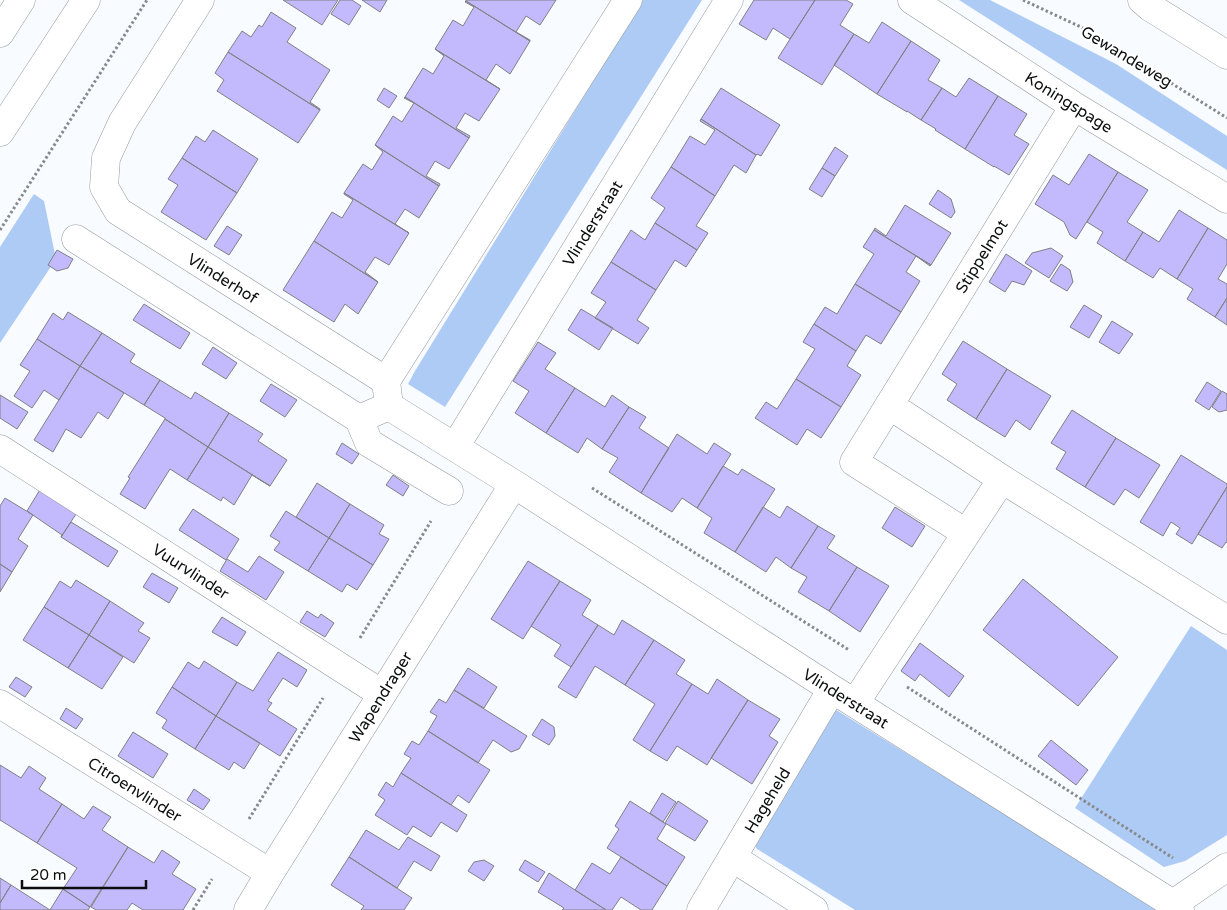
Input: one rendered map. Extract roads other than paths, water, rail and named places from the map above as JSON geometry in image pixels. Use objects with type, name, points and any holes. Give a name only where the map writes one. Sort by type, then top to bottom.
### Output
[{"type":"street","points":[[0,33],[21,0]]},
{"type":"street","points":[[0,132],[86,0]]},
{"type":"street","name":"Vlinderhof","points":[[200,0],[122,123],[106,158],[104,187],[118,211],[387,394],[455,447],[514,484]]},
{"type":"street","points":[[359,419],[387,394],[628,0]]},
{"type":"street","name":"Vlinderstraat","points":[[455,447],[729,0]]},
{"type":"street","name":"Koningspage","points":[[912,0],[1074,106],[1227,200]]},
{"type":"street","points":[[1141,2],[1227,55]]},
{"type":"street","name":"Stippelmot","points":[[966,532],[854,462],[1074,106]]},
{"type":"street","points":[[76,239],[359,419],[369,443],[449,491]]},
{"type":"street","points":[[889,405],[1002,479],[1227,620]]},
{"type":"street","name":"Vuurvlinder","points":[[0,449],[382,694]]},
{"type":"street","points":[[844,696],[966,532],[1002,479]]},
{"type":"street","name":"Vlinderstraat","points":[[514,484],[1176,907]]},
{"type":"street","name":"Wapendrager","points":[[248,910],[514,484]]},
{"type":"street","name":"Hageheld","points":[[701,910],[732,858],[844,696]]},
{"type":"street","name":"Citroenvlinder","points":[[0,704],[270,873]]},
{"type":"street","points":[[732,858],[814,910]]},
{"type":"street","points":[[1176,907],[1227,867]]}]
